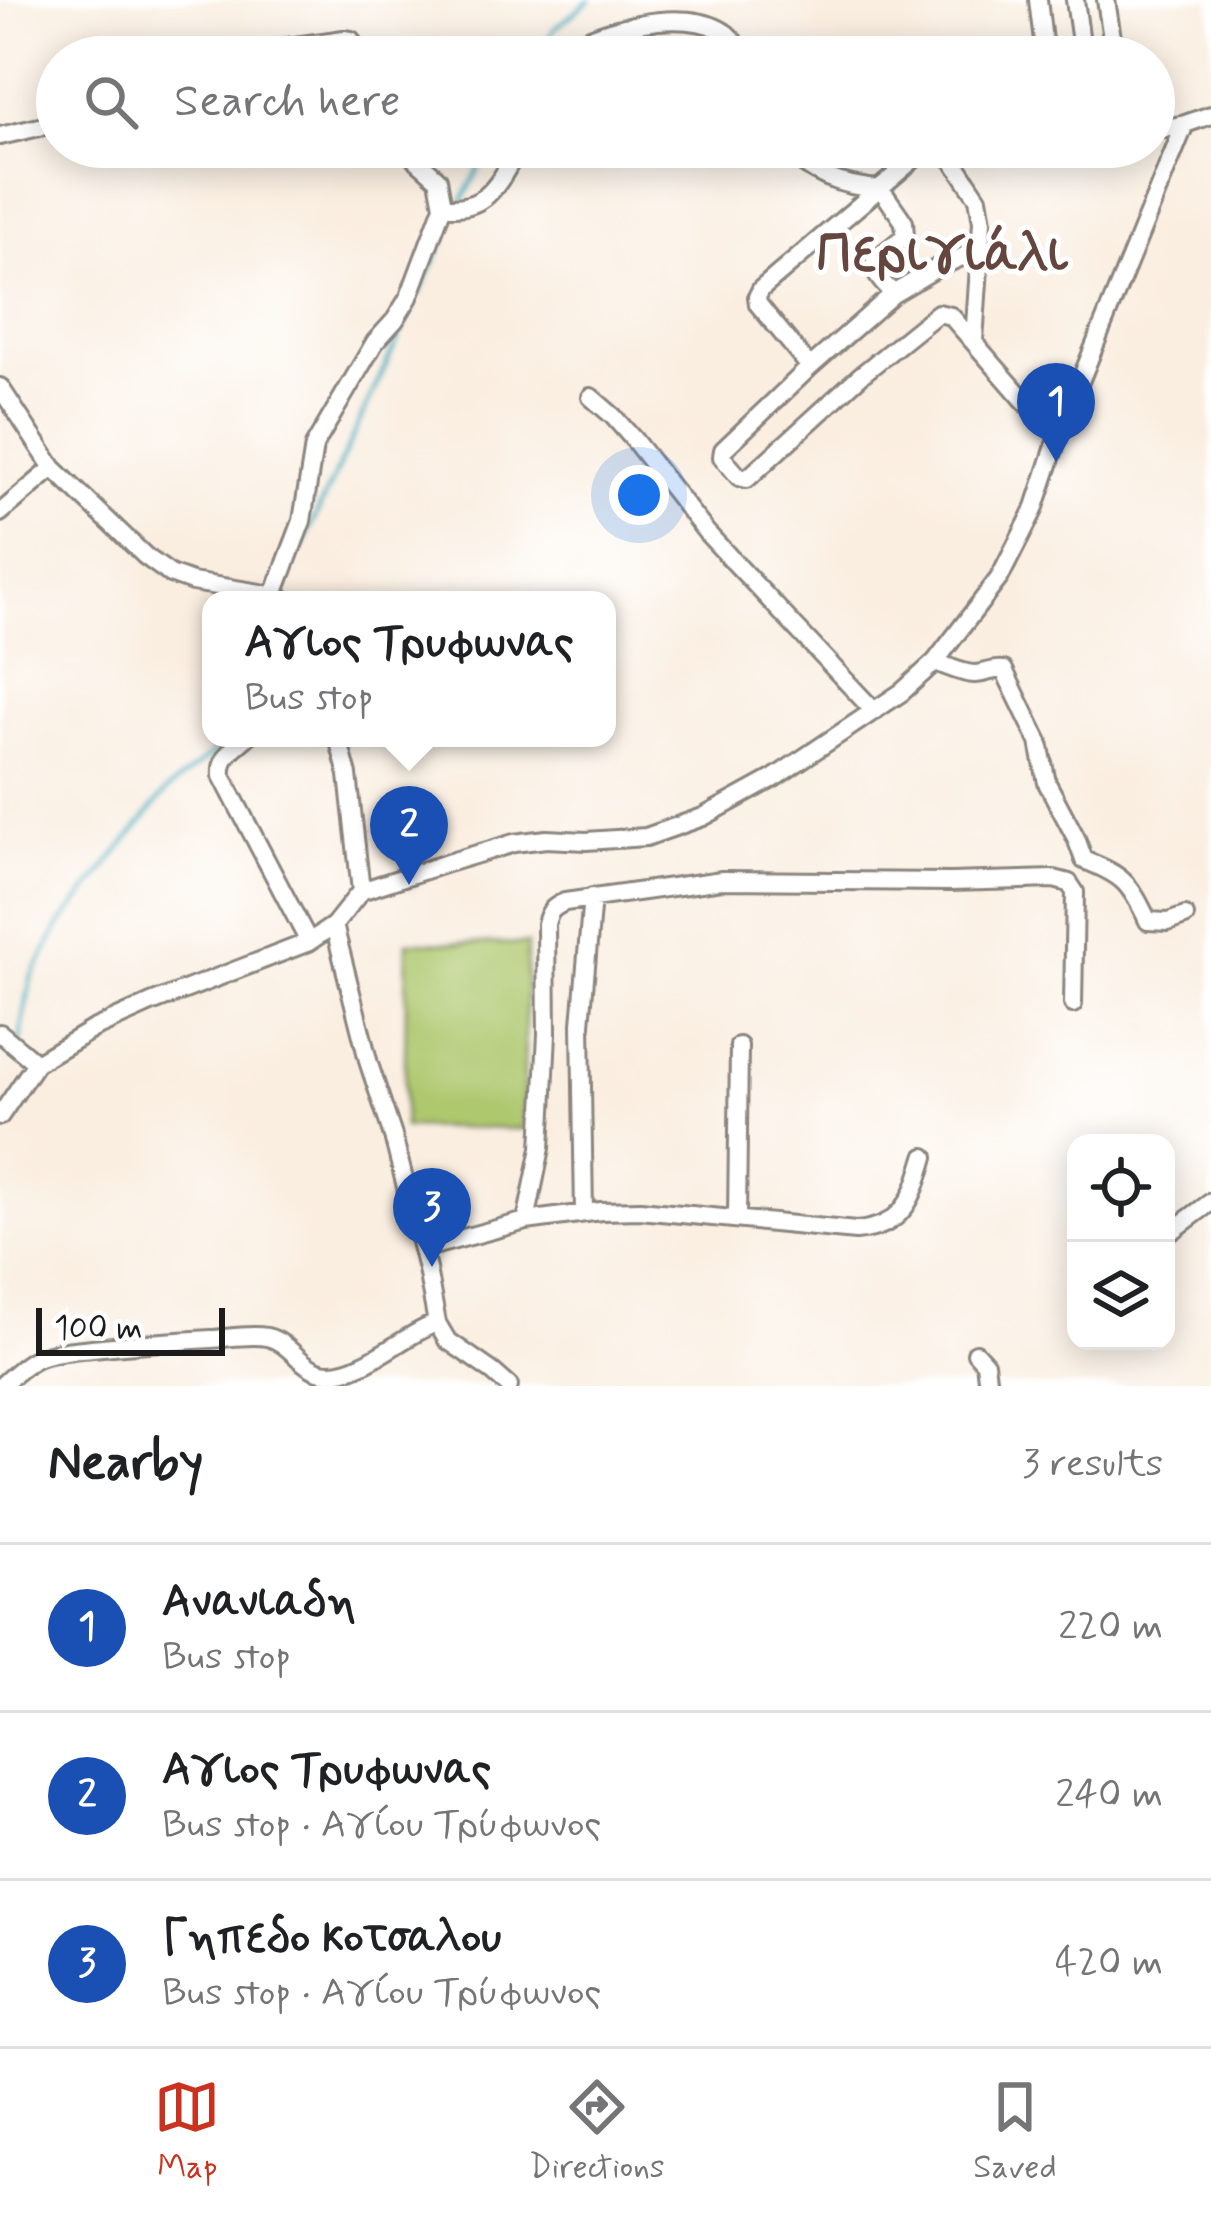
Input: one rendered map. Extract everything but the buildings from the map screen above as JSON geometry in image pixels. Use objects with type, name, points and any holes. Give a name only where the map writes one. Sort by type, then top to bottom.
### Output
[{"type":"street","points":[[1038,0],[1042,36]]},
{"type":"street","points":[[1075,0],[1080,36]]},
{"type":"street","points":[[1106,0],[1112,36]]},
{"type":"street","points":[[600,36],[672,20],[707,25],[728,36]]},
{"type":"street","points":[[1175,126],[1211,116]]},
{"type":"street","points":[[1175,148],[1185,124]]},
{"type":"street","points":[[0,136],[36,128]]},
{"type":"street","points":[[426,168],[455,207]]},
{"type":"street","points":[[279,591],[302,521],[314,446],[376,342],[409,297],[455,207],[489,193],[505,168]]},
{"type":"street","points":[[808,168],[849,185],[881,188]]},
{"type":"street","points":[[810,367],[757,297],[904,168]]},
{"type":"street","points":[[958,168],[978,198],[982,222],[974,341]]},
{"type":"street","points":[[0,1116],[37,1063],[151,1003],[309,942],[334,925],[361,891],[514,844],[646,837],[703,817],[774,778],[902,692],[935,662],[1000,577],[1034,510],[1060,428],[1167,168]]},
{"type":"street","points":[[881,188],[904,222],[905,236],[875,260],[874,266],[893,294]]},
{"type":"street","points":[[980,249],[893,294],[810,367],[723,450],[722,457],[743,480],[938,313],[951,316],[1031,409],[1060,428]]},
{"type":"street","points":[[0,387],[52,468],[145,556],[191,582],[239,591]]},
{"type":"street","points":[[591,397],[634,440],[706,533],[874,711]]},
{"type":"street","points":[[0,513],[52,468]]},
{"type":"street","points":[[935,662],[970,674],[1004,670],[1039,742],[1047,783],[1084,860],[1118,873],[1132,888],[1148,921],[1168,922],[1185,916]]},
{"type":"street","points":[[235,747],[224,756],[222,776],[309,942]]},
{"type":"street","points":[[340,747],[361,891]]},
{"type":"street","points":[[526,1222],[541,1148],[548,914],[565,902],[722,880],[1054,879],[1069,883],[1075,892],[1073,1004]]},
{"type":"street","points":[[584,1214],[581,1024],[592,897]]},
{"type":"street","points":[[334,925],[353,1005],[394,1136],[437,1323],[447,1340],[508,1386]]},
{"type":"street","points":[[0,1033],[37,1063]]},
{"type":"street","points":[[737,1219],[739,1046]]},
{"type":"street","points":[[422,1249],[526,1222],[640,1210],[876,1229],[896,1219],[915,1190],[925,1157]]},
{"type":"street","points":[[1175,1229],[1211,1202]]},
{"type":"street","points":[[1,1386],[38,1358],[65,1351],[248,1337],[280,1343],[308,1368],[342,1372],[437,1323]]},
{"type":"street","points":[[976,1354],[985,1363],[988,1386]]},
{"type":"green space","points":[[407,942],[527,944],[523,1129],[404,1127]]},
{"type":"waterway","points":[[550,36],[590,0]]},
{"type":"waterway","points":[[462,202],[479,168]]},
{"type":"waterway","points":[[419,294],[457,212]]},
{"type":"waterway","points":[[300,550],[414,304]]},
{"type":"waterway","points":[[20,1041],[31,978],[60,925],[166,791],[217,747]]},
{"type":"place","name":"Ανανιαδη","points":[[1056,462]]},
{"type":"place","name":"Αγιος Τρυφωνας","points":[[409,885]]},
{"type":"place","name":"Γηπεδο κοτσαλου","points":[[432,1267]]},
{"type":"district","name":"Περιγιάλι","points":[[942,251]]}]
